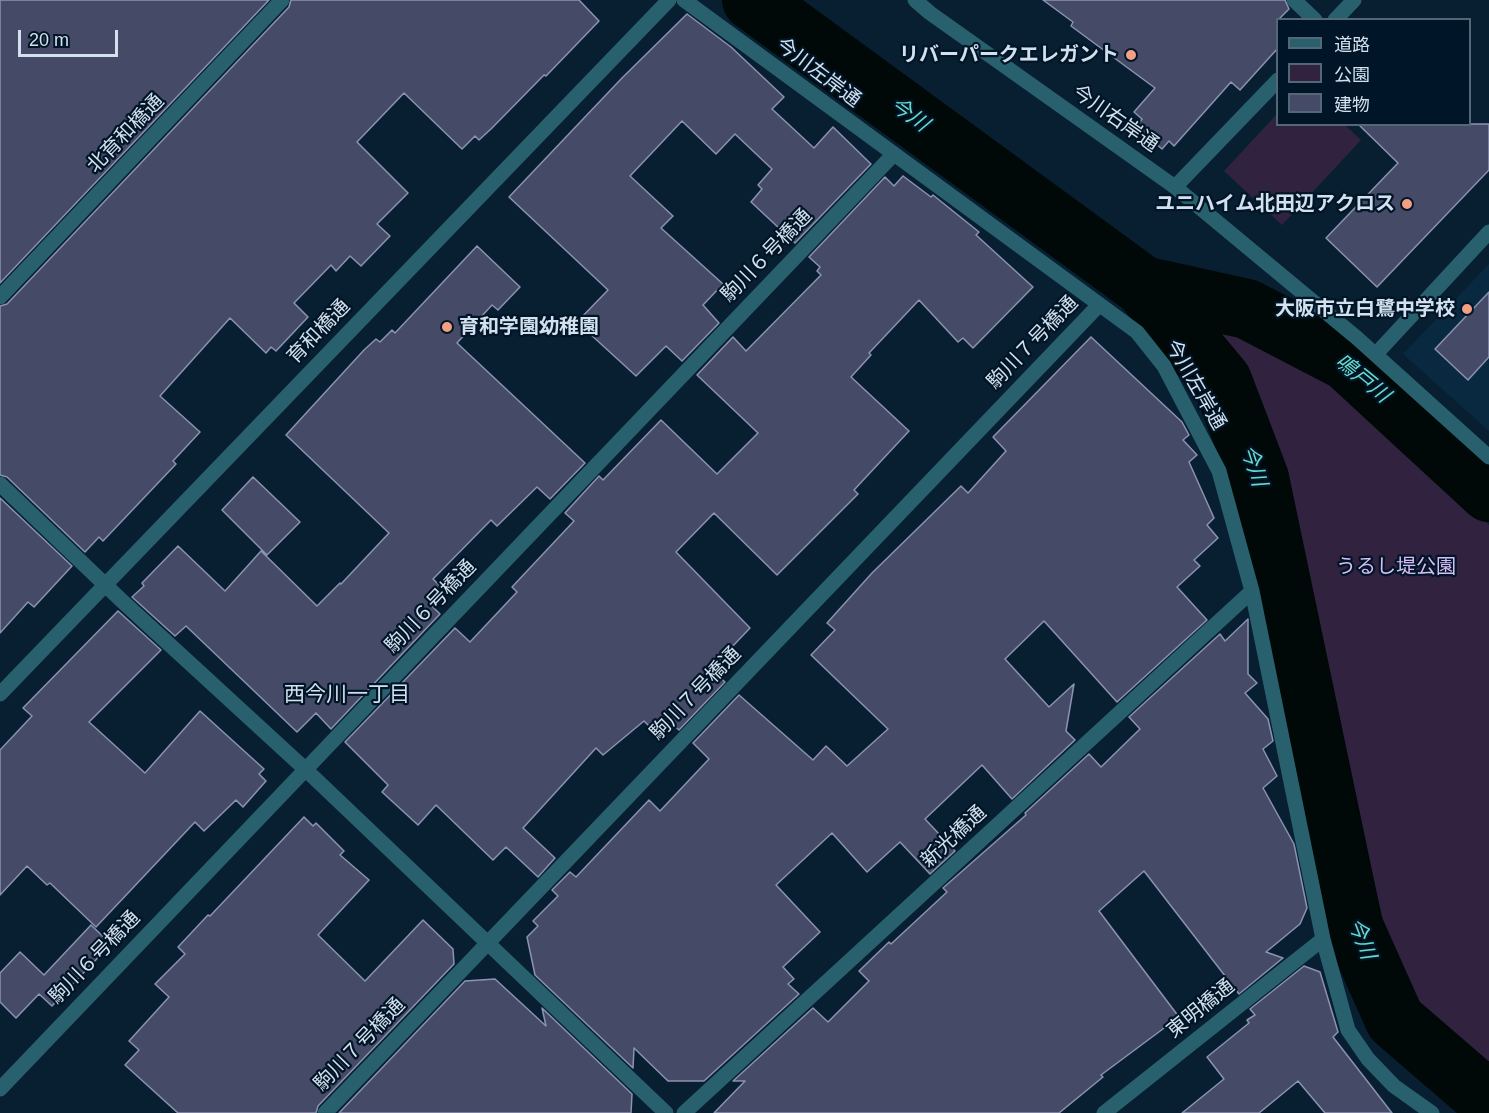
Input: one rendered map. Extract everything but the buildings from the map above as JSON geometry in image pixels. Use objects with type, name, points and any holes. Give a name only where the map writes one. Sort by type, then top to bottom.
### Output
[{"type":"street","name":"北育和橋通","points":[[0,297],[282,0]]},
{"type":"street","name":"育和橋通","points":[[0,694],[669,0]]},
{"type":"street","name":"今川左岸通","points":[[684,0],[1137,332],[1164,366],[1219,471],[1252,591],[1323,939],[1348,1030],[1368,1059],[1394,1086],[1432,1113]]},
{"type":"street","name":"今川右岸通","points":[[915,0],[1175,187],[1376,354],[1489,457]]},
{"type":"street","points":[[1294,0],[1313,18]]},
{"type":"street","points":[[1337,18],[1354,0]]},
{"type":"street","points":[[1175,187],[1276,82]]},
{"type":"street","name":"駒川６号橋通","points":[[0,1089],[893,155]]},
{"type":"street","points":[[1376,354],[1489,232]]},
{"type":"street","name":"駒川７号橋通","points":[[325,1113],[1099,304]]},
{"type":"street","points":[[0,484],[305,769],[666,1113]]},
{"type":"street","name":"新光橋通","points":[[684,1113],[1252,591]]},
{"type":"street","name":"東明橋通","points":[[1104,1113],[1323,939]]},
{"type":"shaded area","name":"大阪市立白鷺中学校","points":[[1489,264],[1489,431],[1403,354]]},
{"type":"green space","points":[[1276,115],[1276,126],[1346,126],[1361,140],[1282,225],[1224,171]]},
{"type":"green space","name":"うるし堤公園","points":[[1202,315],[1222,318],[1279,344],[1330,379],[1489,525],[1489,1062],[1456,1040],[1430,1018],[1392,958],[1276,461],[1249,383],[1225,343]]},
{"type":"waterway","name":"今川","points":[[752,0],[1143,286],[1222,381],[1259,478],[1353,926],[1395,1020],[1489,1101]]},
{"type":"waterway","name":"鳴戸川","points":[[1143,286],[1247,309],[1347,361],[1489,492]]},
{"type":"place","name":"リバーパークエレガント","points":[[1131,55]]},
{"type":"place","name":"ユニハイム北田辺アクロス","points":[[1407,204]]},
{"type":"place","name":"大阪市立白鷺中学校","points":[[1467,309]]},
{"type":"place","name":"育和学園幼稚園","points":[[447,327]]},
{"type":"district","name":"西今川一丁目","points":[[347,695]]}]
